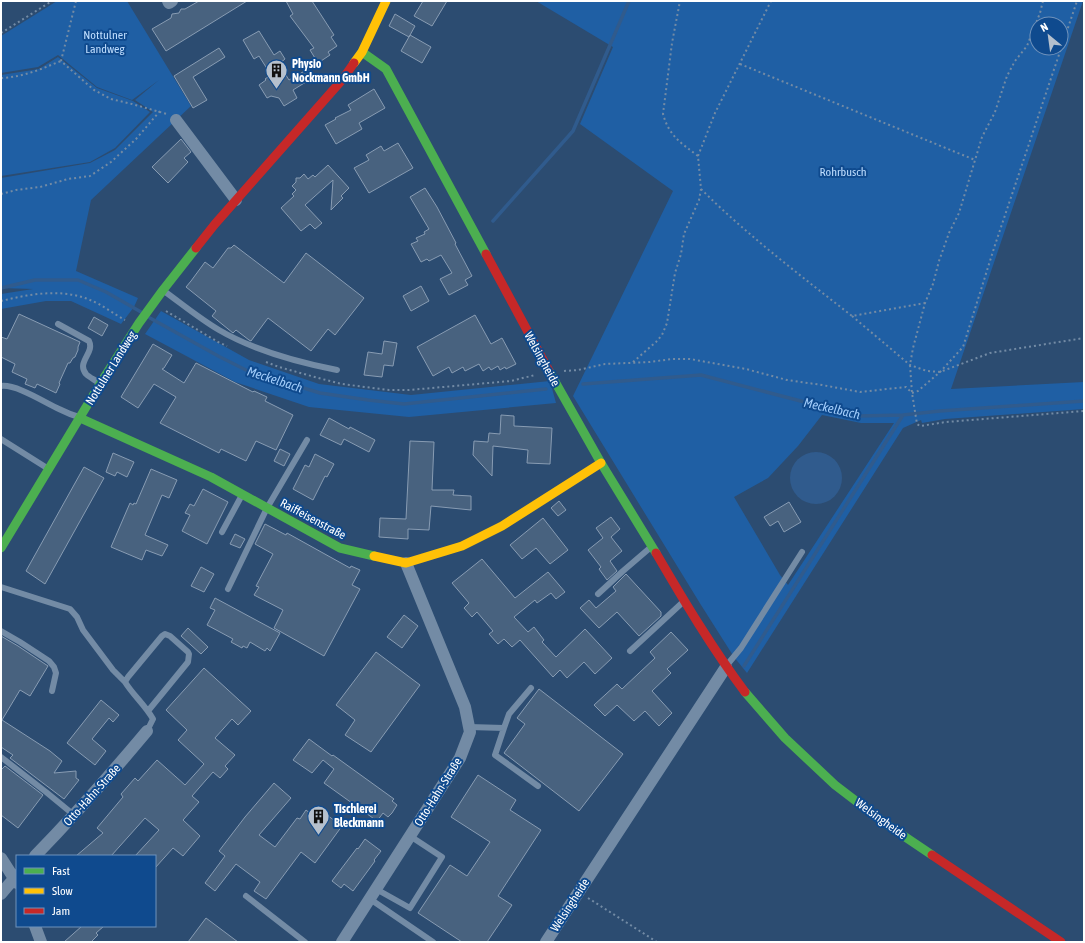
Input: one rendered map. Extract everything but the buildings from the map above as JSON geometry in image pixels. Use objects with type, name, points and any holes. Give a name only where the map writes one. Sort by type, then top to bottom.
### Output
[{"type":"street","points":[[168,1],[169,3],[172,1]]},
{"type":"street","name":"Nottulner Landweg","points":[[1,548],[137,325],[215,224],[342,80],[362,52],[386,1]]},
{"type":"street","name":"Welsingheide","points":[[362,52],[386,69],[549,371],[601,463],[684,601],[726,667],[749,697],[785,738],[835,785],[886,824],[1061,942]]},
{"type":"street","points":[[176,120],[236,200]]},
{"type":"street","name":"Raiffeisenstraße","points":[[80,418],[211,477],[340,548],[406,563],[462,546],[502,526],[601,463]]},
{"type":"street","name":"Otto-Hahn-Straße","points":[[342,942],[460,758],[470,732],[465,707],[406,563]]},
{"type":"street","name":"Welsingheide","points":[[546,942],[726,667]]},
{"type":"street","name":"Otto-Hahn-Straße","points":[[36,855],[109,777],[147,732]]},
{"type":"street","points":[[1,858],[16,879],[1,894]]},
{"type":"street","points":[[36,927],[41,942]]},
{"type":"lane","points":[[163,290],[218,330],[243,343],[279,356],[337,370]]},
{"type":"lane","points":[[58,324],[89,342],[91,345],[90,350],[84,359],[83,366],[85,373],[100,384]]},
{"type":"lane","points":[[1,386],[15,388],[80,418]]},
{"type":"lane","points":[[1,439],[49,469]]},
{"type":"lane","points":[[228,589],[267,508],[307,440]]},
{"type":"lane","points":[[222,532],[242,494]]},
{"type":"lane","points":[[598,594],[652,546]]},
{"type":"lane","name":"Welsingheide","points":[[726,667],[741,648],[802,552]]},
{"type":"lane","points":[[1,587],[70,609],[77,617],[83,630],[113,670],[125,682],[132,693],[148,711],[153,719],[147,732]]},
{"type":"lane","points":[[630,651],[684,601]]},
{"type":"lane","points":[[1,631],[49,661],[54,667],[56,673],[52,691]]},
{"type":"lane","points":[[125,682],[165,634],[170,636],[188,652],[188,662],[148,711]]},
{"type":"lane","points":[[531,688],[509,714],[495,755],[538,786]]},
{"type":"lane","points":[[468,727],[504,728]]},
{"type":"lane","points":[[1,757],[74,815]]},
{"type":"lane","points":[[376,889],[410,908],[442,857],[410,836]]},
{"type":"lane","points":[[246,896],[305,942]]},
{"type":"lane","points":[[370,899],[433,942]]},
{"type":"path","points":[[1,33],[52,1]]},
{"type":"path","points":[[61,60],[76,1]]},
{"type":"path","points":[[680,1],[672,43],[663,114],[665,123],[674,137],[698,156]]},
{"type":"path","points":[[632,363],[656,342],[662,335],[667,323],[675,273],[681,254],[684,234],[699,200],[701,189],[698,156],[715,113],[771,1]]},
{"type":"path","points":[[1043,1],[1027,46],[1015,61],[1007,76],[995,112],[982,137],[959,213],[949,233],[939,261],[933,284],[925,303],[913,348],[910,365],[912,393],[917,424],[920,426],[946,422],[1084,411]]},
{"type":"path","points":[[912,393],[918,391],[940,372],[963,347],[995,245],[1077,1]]},
{"type":"path","points":[[1,78],[13,78],[35,72],[61,60]]},
{"type":"path","points":[[61,60],[70,70],[94,90],[111,99],[167,113],[176,120]]},
{"type":"path","points":[[740,64],[975,160]]},
{"type":"path","points":[[1,194],[16,190],[40,187],[68,179],[90,176],[111,162],[136,139],[160,111]]},
{"type":"path","points":[[701,189],[718,207],[910,365],[927,371],[940,372],[990,352],[1084,338]]},
{"type":"path","points":[[1,301],[42,293],[67,293],[90,300],[137,325]]},
{"type":"path","points":[[852,316],[925,303]]},
{"type":"path","points":[[549,371],[578,370],[605,364],[690,359],[746,369],[787,380],[860,392],[906,387],[912,393]]},
{"type":"path","points":[[579,892],[657,942]]},
{"type":"green space","points":[[57,1],[127,1],[191,106],[91,200],[76,271],[138,298],[134,307],[121,324],[71,301],[46,301],[1,309],[1,294],[33,289],[1,288],[1,178],[90,163],[115,150],[153,112],[135,100],[159,80],[132,100],[97,87],[58,55],[38,67],[1,73],[1,36]]},
{"type":"green space","name":"Rohrbusch","points":[[536,1],[1083,1],[1069,42],[1069,16],[1029,16],[1029,56],[1064,56],[951,389],[1084,382],[1084,409],[945,419],[922,423],[921,420],[903,428],[747,673],[734,657],[701,605],[573,396],[673,191],[580,124],[613,47]],"holes":[[[822,415],[861,423],[894,423],[788,585],[780,575],[734,497],[768,478],[798,446]]]},
{"type":"green space","points":[[58,57],[97,88],[133,101],[150,112],[115,148],[90,162],[1,176],[1,75],[39,69]]},
{"type":"green space","points":[[161,311],[249,360],[319,384],[411,395],[550,381],[556,403],[409,417],[309,407],[235,382],[145,334]]},
{"type":"shaded area","points":[[816,452],[830,456],[838,464],[842,478],[838,492],[830,500],[816,504],[802,500],[794,492],[790,478],[794,464],[802,456]]},
{"type":"waterway","points":[[493,221],[573,131],[629,1]]},
{"type":"waterway","name":"Meckelbach","points":[[1,288],[35,280],[78,280],[106,292],[141,312]]},
{"type":"waterway","name":"Meckelbach","points":[[150,318],[248,371],[320,393],[404,404],[546,389]]},
{"type":"waterway","name":"Meckelbach","points":[[583,384],[701,375],[858,416],[903,415],[1084,401]]},
{"type":"waterway","points":[[744,666],[903,415]]},
{"type":"traffic: fast","points":[[362,52],[386,69],[486,254]]},
{"type":"traffic: fast","points":[[1,548],[100,384],[139,323],[196,248]]},
{"type":"traffic: fast","points":[[549,371],[601,463],[656,553]]},
{"type":"traffic: fast","points":[[80,418],[211,477],[340,548],[374,556]]},
{"type":"traffic: fast","points":[[745,692],[785,738],[835,785],[886,824],[932,855]]},
{"type":"traffic: slow","points":[[354,63],[362,52],[386,1]]},
{"type":"traffic: slow","points":[[374,556],[406,563],[462,546],[502,526],[601,463]]},
{"type":"traffic: jam","points":[[196,248],[215,224],[342,80],[354,63]]},
{"type":"traffic: jam","points":[[486,254],[549,371]]},
{"type":"traffic: jam","points":[[656,553],[710,641],[745,692]]},
{"type":"traffic: jam","points":[[932,855],[1061,942]]},
{"type":"place","name":"Physio Nockmann GmbH","points":[[277,90]]},
{"type":"place","name":"Tischlerei Bleckmann","points":[[318,836]]}]
